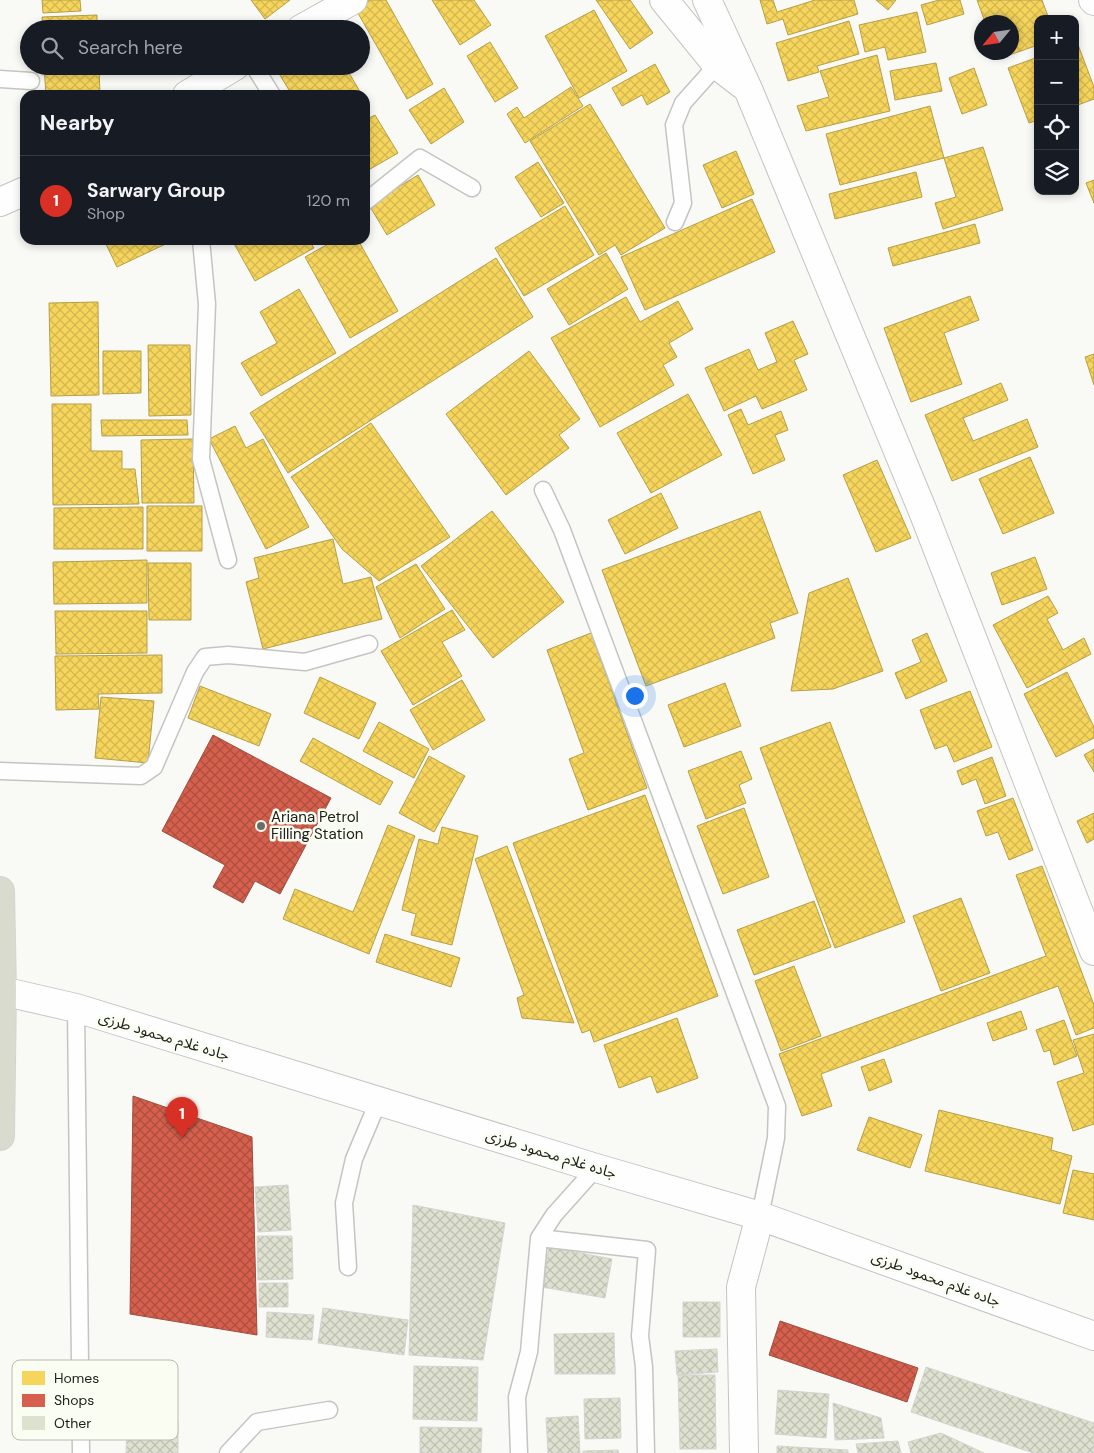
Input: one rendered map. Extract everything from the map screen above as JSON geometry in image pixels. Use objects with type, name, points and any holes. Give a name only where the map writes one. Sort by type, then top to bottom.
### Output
[{"type":"highway","points":[[0,892],[2,991],[0,1136]]},
{"type":"street","points":[[317,20],[353,0]]},
{"type":"street","points":[[664,0],[718,65],[748,89]]},
{"type":"street","points":[[707,0],[748,89],[922,509],[1094,951]]},
{"type":"street","points":[[195,90],[220,75]]},
{"type":"street","points":[[0,202],[20,193]]},
{"type":"street","name":"جاده غلام‌ محمود طرزی","points":[[2,991],[76,1008],[378,1102],[760,1216],[1094,1336]]},
{"type":"street","points":[[744,1453],[741,1287],[760,1216]]},
{"type":"lane","points":[[676,222],[683,203],[674,125],[683,104],[718,65]]},
{"type":"lane","points":[[260,75],[269,90]]},
{"type":"lane","points":[[0,79],[31,81]]},
{"type":"lane","points":[[370,198],[420,158],[472,188]]},
{"type":"lane","points":[[201,245],[207,304],[201,459],[228,560]]},
{"type":"lane","points":[[543,490],[562,530],[777,1106],[776,1138],[760,1216]]},
{"type":"lane","points":[[0,771],[142,776],[154,767],[195,672],[205,657],[228,655],[305,662],[369,644]]},
{"type":"lane","points":[[76,1008],[80,1360]]},
{"type":"lane","points":[[348,1267],[344,1203],[354,1159],[378,1102]]},
{"type":"lane","points":[[519,1453],[517,1398],[530,1352],[539,1238],[554,1215],[596,1168]]},
{"type":"lane","points":[[539,1238],[647,1250],[640,1336],[644,1367],[646,1453]]},
{"type":"lane","points":[[228,1453],[257,1422],[329,1410]]},
{"type":"lane","points":[[81,1440],[81,1453]]},
{"type":"building: Homes","points":[[42,0],[80,0],[81,11],[43,13]]},
{"type":"building: Homes","points":[[251,0],[290,0],[265,19]]},
{"type":"building: Homes","points":[[370,0],[386,0],[433,84],[407,99],[370,34],[370,20],[362,20],[355,8]]},
{"type":"building: Homes","points":[[432,0],[474,0],[491,25],[460,45]]},
{"type":"building: Homes","points":[[596,0],[630,0],[653,33],[630,49]]},
{"type":"building: Homes","points":[[760,0],[773,0],[777,12],[815,0],[854,0],[858,14],[788,35],[783,19],[767,24]]},
{"type":"building: Homes","points":[[876,0],[896,0],[888,10]]},
{"type":"building: Homes","points":[[939,0],[960,0],[964,14],[927,25],[921,5]]},
{"type":"building: Homes","points":[[977,0],[1042,0],[1048,15],[1034,15],[1034,46],[1019,52],[1019,15],[982,15]]},
{"type":"building: Homes","points":[[594,10],[627,71],[579,98],[545,36]]},
{"type":"building: Homes","points":[[917,12],[926,52],[888,60],[885,47],[865,52],[859,25]]},
{"type":"building: Homes","points":[[97,15],[97,20],[42,20],[42,17]]},
{"type":"building: Homes","points":[[849,21],[859,54],[817,66],[819,72],[788,81],[776,43]]},
{"type":"building: Homes","points":[[490,42],[518,88],[495,102],[467,56]]},
{"type":"building: Homes","points":[[1079,47],[1094,87],[1094,99],[1079,105]]},
{"type":"building: Homes","points":[[877,55],[890,111],[806,131],[797,106],[829,97],[820,71]]},
{"type":"building: Homes","points":[[1034,58],[1034,121],[1029,123],[1008,68]]},
{"type":"building: Homes","points":[[936,63],[942,91],[895,100],[890,71]]},
{"type":"building: Homes","points":[[655,64],[670,92],[647,105],[642,95],[622,106],[612,88]]},
{"type":"building: Homes","points":[[974,68],[987,105],[962,114],[949,78]]},
{"type":"building: Homes","points":[[45,75],[99,75],[100,90],[46,90]]},
{"type":"building: Homes","points":[[280,75],[350,75],[359,90],[289,90]]},
{"type":"building: Homes","points":[[571,87],[583,106],[525,143],[507,114],[517,107],[524,118]]},
{"type":"building: Homes","points":[[444,88],[464,122],[431,144],[409,110]]},
{"type":"building: Homes","points":[[590,104],[665,228],[621,255],[615,245],[599,255],[530,141]]},
{"type":"building: Homes","points":[[930,106],[944,158],[840,185],[826,134]]},
{"type":"building: Homes","points":[[375,115],[398,153],[370,169],[370,118]]},
{"type":"building: Homes","points":[[983,147],[1003,210],[943,229],[935,203],[956,197],[944,158]]},
{"type":"building: Homes","points":[[736,151],[754,194],[722,208],[703,165]]},
{"type":"building: Homes","points":[[538,162],[564,203],[541,217],[515,177]]},
{"type":"building: Homes","points":[[916,172],[922,197],[835,219],[829,194]]},
{"type":"building: Homes","points":[[418,175],[435,205],[387,235],[370,204]]},
{"type":"building: Homes","points":[[1094,180],[1094,203],[1086,183]]},
{"type":"building: Homes","points":[[752,199],[775,252],[645,310],[621,257]]},
{"type":"building: Homes","points":[[565,206],[594,255],[524,296],[495,248]]},
{"type":"building: Homes","points":[[975,224],[980,243],[893,266],[888,248]]},
{"type":"building: Homes","points":[[106,245],[163,245],[117,267]]},
{"type":"building: Homes","points":[[235,245],[312,245],[314,248],[255,281]]},
{"type":"building: Homes","points":[[326,245],[361,245],[398,311],[350,338],[305,257]]},
{"type":"building: Homes","points":[[606,253],[628,289],[569,325],[547,289]]},
{"type":"building: Homes","points":[[496,258],[533,317],[288,473],[250,413]]},
{"type":"building: Homes","points":[[299,289],[336,353],[261,396],[241,363],[277,343],[260,312]]},
{"type":"building: Homes","points":[[970,296],[979,320],[944,333],[962,384],[911,402],[884,328]]},
{"type":"building: Homes","points":[[626,297],[640,322],[678,301],[693,329],[669,343],[677,357],[663,365],[674,385],[600,427],[551,338]]},
{"type":"building: Homes","points":[[98,302],[99,395],[51,396],[49,303]]},
{"type":"building: Homes","points":[[793,321],[808,354],[794,360],[807,390],[762,409],[756,396],[724,411],[705,368],[749,349],[758,370],[777,362],[765,333]]},
{"type":"building: Homes","points":[[148,345],[190,345],[191,415],[149,416]]},
{"type":"building: Homes","points":[[103,351],[141,351],[141,393],[103,394]]},
{"type":"building: Homes","points":[[529,351],[580,419],[559,435],[569,448],[506,495],[446,414]]},
{"type":"building: Homes","points":[[1094,354],[1094,385],[1085,357]]},
{"type":"building: Homes","points":[[1001,383],[1008,400],[963,418],[973,441],[1027,419],[1038,447],[952,481],[925,415]]},
{"type":"building: Homes","points":[[688,394],[722,455],[651,493],[617,433]]},
{"type":"building: Homes","points":[[52,404],[91,404],[91,451],[122,451],[122,469],[135,469],[139,504],[53,505]]},
{"type":"building: Homes","points":[[741,409],[748,425],[781,411],[788,430],[775,435],[785,460],[753,474],[728,415]]},
{"type":"building: Homes","points":[[101,420],[187,420],[188,435],[102,436]]},
{"type":"building: Homes","points":[[371,423],[450,537],[379,581],[342,549],[291,477]]},
{"type":"building: Homes","points":[[235,426],[246,448],[263,439],[309,527],[266,549],[209,439]]},
{"type":"building: Homes","points":[[193,439],[194,503],[142,503],[141,440]]},
{"type":"building: Homes","points":[[1030,457],[1054,513],[1003,534],[979,479]]},
{"type":"building: Homes","points":[[877,460],[911,538],[876,552],[843,475]]},
{"type":"building: Homes","points":[[661,493],[678,528],[625,554],[608,520]]},
{"type":"building: Homes","points":[[147,506],[202,506],[202,551],[147,551]]},
{"type":"building: Homes","points":[[143,507],[143,549],[54,549],[54,508]]},
{"type":"building: Homes","points":[[492,511],[564,602],[493,658],[421,566]]},
{"type":"building: Homes","points":[[760,511],[798,613],[770,623],[775,638],[646,686],[602,570]]},
{"type":"building: Homes","points":[[333,539],[343,584],[371,577],[382,619],[263,649],[246,582],[259,578],[254,558]]},
{"type":"building: Homes","points":[[1035,557],[1047,589],[1002,605],[991,573]]},
{"type":"building: Homes","points":[[147,560],[147,603],[54,604],[53,562]]},
{"type":"building: Homes","points":[[148,563],[191,563],[191,620],[149,620]]},
{"type":"building: Homes","points":[[416,564],[445,609],[400,638],[376,587]]},
{"type":"building: Homes","points":[[848,578],[883,671],[833,689],[791,691],[809,593]]},
{"type":"building: Homes","points":[[1048,596],[1058,613],[1047,619],[1063,650],[1084,638],[1091,654],[1027,688],[993,625]]},
{"type":"building: Homes","points":[[452,610],[465,630],[442,642],[462,676],[413,705],[381,651]]},
{"type":"building: Homes","points":[[55,611],[147,611],[147,653],[56,654]]},
{"type":"building: Homes","points":[[591,633],[647,788],[588,810],[569,759],[584,753],[547,650]]},
{"type":"building: Homes","points":[[927,633],[947,681],[906,699],[895,673],[921,662],[912,640]]},
{"type":"building: Homes","points":[[162,655],[162,693],[98,694],[99,709],[56,710],[55,656]]},
{"type":"building: Homes","points":[[1067,672],[1094,727],[1094,738],[1056,757],[1024,694]]},
{"type":"building: Homes","points":[[320,677],[376,703],[359,739],[304,713]]},
{"type":"building: Homes","points":[[462,680],[485,720],[433,750],[410,710]]},
{"type":"building: Homes","points":[[725,683],[741,726],[684,747],[668,705]]},
{"type":"building: Homes","points":[[200,686],[271,714],[259,746],[188,718]]},
{"type":"building: Homes","points":[[970,691],[992,747],[954,762],[947,745],[935,749],[920,710]]},
{"type":"building: Homes","points":[[101,697],[154,701],[148,763],[95,758]]},
{"type":"building: Homes","points":[[379,722],[429,749],[414,778],[363,751]]},
{"type":"building: Homes","points":[[830,722],[905,922],[835,948],[760,748]]},
{"type":"building: Homes","points":[[313,738],[393,782],[380,805],[300,761]]},
{"type":"building: Homes","points":[[1094,749],[1094,772],[1084,755]]},
{"type":"building: Homes","points":[[741,751],[752,779],[739,785],[746,803],[706,819],[688,771]]},
{"type":"building: Homes","points":[[429,756],[465,776],[434,832],[399,813]]},
{"type":"building: Homes","points":[[992,757],[1006,796],[985,804],[976,779],[962,785],[957,771]]},
{"type":"building: Homes","points":[[645,795],[718,996],[594,1042],[590,1030],[582,1033],[513,843]]},
{"type":"building: Homes","points":[[1013,798],[1033,850],[1009,860],[998,832],[986,836],[977,811]]},
{"type":"building: Homes","points":[[744,808],[769,877],[723,894],[697,826]]},
{"type":"building: Homes","points":[[1094,813],[1094,839],[1087,843],[1077,821]]},
{"type":"building: Homes","points":[[388,825],[415,836],[369,954],[283,919],[295,889],[353,912]]},
{"type":"building: Homes","points":[[442,827],[478,836],[452,945],[411,935],[416,914],[402,910],[419,839],[438,844]]},
{"type":"building: Homes","points":[[507,846],[574,1023],[522,1018],[517,998],[524,995],[475,859]]},
{"type":"building: Homes","points":[[1042,866],[1094,1005],[1094,1028],[1076,1035],[1058,986],[821,1074],[832,1106],[802,1116],[779,1054],[1046,956],[1016,875]]},
{"type":"building: Homes","points":[[961,898],[990,973],[941,991],[913,916]]},
{"type":"building: Homes","points":[[814,901],[831,947],[754,975],[737,930]]},
{"type":"building: Homes","points":[[385,934],[460,958],[451,987],[376,962]]},
{"type":"building: Homes","points":[[794,966],[821,1036],[781,1051],[755,981]]},
{"type":"building: Homes","points":[[1021,1011],[1027,1029],[993,1041],[987,1023]]},
{"type":"building: Homes","points":[[677,1018],[698,1078],[657,1093],[651,1076],[619,1088],[604,1045]]},
{"type":"building: Homes","points":[[1064,1020],[1077,1056],[1054,1065],[1050,1050],[1044,1052],[1036,1030]]},
{"type":"building: Homes","points":[[1094,1034],[1094,1124],[1073,1131],[1057,1082],[1084,1073],[1073,1040]]},
{"type":"building: Homes","points":[[884,1059],[892,1082],[869,1091],[861,1067]]},
{"type":"building: Homes","points":[[939,1110],[1053,1138],[1051,1150],[1072,1156],[1060,1204],[925,1171]]},
{"type":"building: Homes","points":[[869,1117],[922,1135],[910,1168],[857,1150]]},
{"type":"building: Homes","points":[[1073,1170],[1094,1174],[1094,1220],[1063,1213]]},
{"type":"building: Shops","points":[[213,735],[331,798],[280,894],[255,881],[243,903],[213,887],[225,865],[162,831]]},
{"type":"building: Shops","points":[[133,1096],[252,1137],[257,1335],[130,1314]]},
{"type":"building: Shops","points":[[780,1321],[918,1368],[907,1402],[769,1355]]},
{"type":"building: Other","points":[[288,1185],[291,1230],[258,1232],[255,1187]]},
{"type":"building: Other","points":[[413,1205],[505,1223],[483,1360],[409,1355]]},
{"type":"building: Other","points":[[257,1236],[292,1236],[293,1279],[258,1280]]},
{"type":"building: Other","points":[[549,1247],[612,1259],[605,1298],[542,1287]]},
{"type":"building: Other","points":[[259,1283],[288,1283],[288,1307],[259,1307]]},
{"type":"building: Other","points":[[683,1302],[720,1302],[720,1337],[683,1337]]},
{"type":"building: Other","points":[[323,1308],[408,1320],[404,1355],[318,1343]]},
{"type":"building: Other","points":[[267,1312],[314,1315],[312,1340],[266,1337]]},
{"type":"building: Other","points":[[614,1333],[615,1374],[555,1374],[554,1334]]},
{"type":"building: Other","points":[[717,1349],[718,1372],[677,1375],[675,1351]]},
{"type":"building: Other","points":[[414,1366],[478,1367],[477,1421],[413,1419]]},
{"type":"building: Other","points":[[926,1367],[1094,1423],[1094,1453],[1033,1453],[911,1412]]},
{"type":"building: Other","points":[[678,1375],[715,1375],[716,1449],[680,1449]]},
{"type":"building: Other","points":[[778,1390],[829,1394],[826,1438],[775,1434]]},
{"type":"building: Other","points":[[620,1398],[621,1438],[585,1439],[584,1399]]},
{"type":"building: Other","points":[[833,1403],[881,1418],[884,1438],[835,1440]]},
{"type":"building: Other","points":[[578,1416],[580,1453],[548,1453],[546,1418]]},
{"type":"building: Other","points":[[420,1427],[482,1428],[481,1453],[420,1453]]},
{"type":"building: Other","points":[[941,1433],[984,1453],[911,1453],[908,1442]]},
{"type":"building: Other","points":[[126,1440],[178,1440],[178,1453],[126,1453]]},
{"type":"building: Other","points":[[898,1441],[901,1453],[858,1453],[856,1444]]},
{"type":"building: Other","points":[[777,1446],[848,1450],[848,1453],[777,1453]]},
{"type":"building: Other","points":[[618,1450],[619,1453],[583,1453],[583,1451]]},
{"type":"place","name":"Ariana Petrol Filling Station","points":[[261,826]]},
{"type":"place","name":"Sarwary Group","points":[[182,1138]]}]
